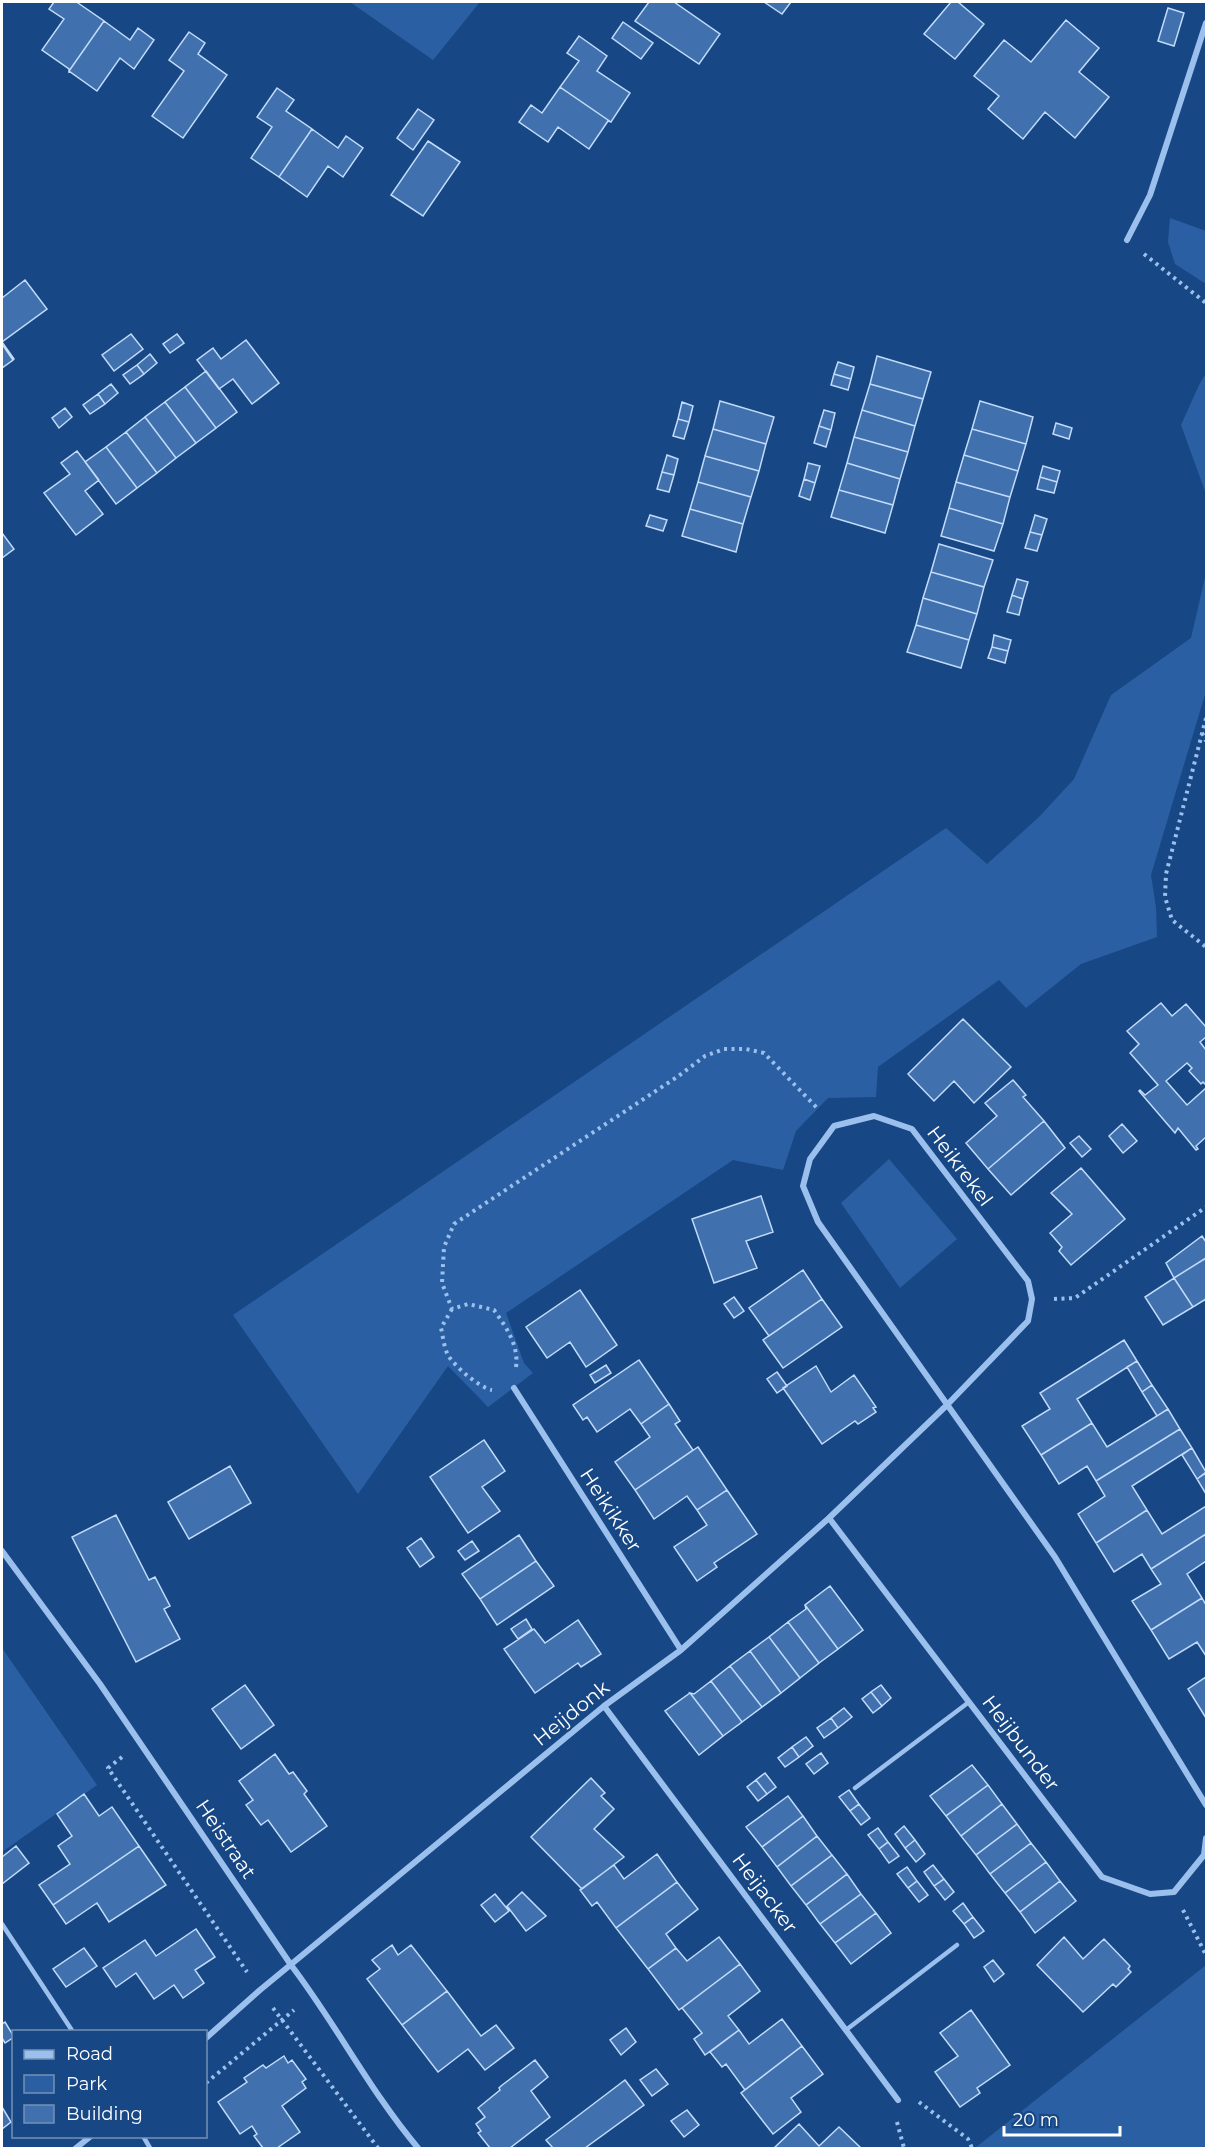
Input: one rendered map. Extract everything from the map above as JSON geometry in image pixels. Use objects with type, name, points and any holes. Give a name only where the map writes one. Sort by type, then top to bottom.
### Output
[{"type":"street","points":[[1127,240],[1150,195],[1206,23]]},
{"type":"street","name":"Heikrekel","points":[[834,1126],[874,1116],[912,1130],[1028,1281],[1032,1299]]},
{"type":"street","points":[[834,1126],[810,1159],[803,1186],[818,1222],[1055,1557],[1206,1805]]},
{"type":"street","points":[[947,1405],[1028,1321],[1032,1299]]},
{"type":"street","name":"Heikikker","points":[[514,1388],[681,1650]]},
{"type":"street","name":"Heijdonk","points":[[207,2037],[260,1990],[604,1706],[681,1650],[830,1518],[947,1405]]},
{"type":"street","name":"Heijbunder","points":[[830,1518],[1102,1877],[1150,1894],[1174,1892]]},
{"type":"street","name":"Heistraat","points":[[2,1551],[100,1684],[291,1965],[315,1996],[396,2123],[418,2148]]},
{"type":"street","name":"Heijacker","points":[[604,1706],[898,2100]]},
{"type":"street","points":[[1174,1892],[1204,1855],[1206,1839]]},
{"type":"street","points":[[76,2148],[88,2138]]},
{"type":"lane","points":[[855,1788],[969,1702]]},
{"type":"lane","points":[[2,1924],[72,2030]]},
{"type":"lane","points":[[846,2030],[957,1945]]},
{"type":"path","points":[[1127,240],[1206,303]]},
{"type":"path","points":[[1206,718],[1166,874],[1165,897],[1172,920],[1206,947]]},
{"type":"path","points":[[1202,732],[1206,741]]},
{"type":"path","points":[[452,1309],[442,1283],[444,1247],[454,1224],[677,1077],[705,1056],[724,1049],[746,1049],[764,1053],[834,1126]]},
{"type":"path","points":[[1032,1299],[1075,1298],[1206,1207]]},
{"type":"path","points":[[468,1304],[494,1310],[510,1334],[517,1358],[514,1388],[505,1391],[485,1389],[458,1367],[447,1354],[441,1328],[452,1309],[468,1304]]},
{"type":"path","points":[[140,1743],[108,1768],[260,1990],[378,2148]]},
{"type":"path","points":[[1174,1892],[1206,1955]]},
{"type":"path","points":[[207,2082],[281,2019],[315,1996]]},
{"type":"path","points":[[898,2100],[919,2102],[968,2139],[972,2148]]},
{"type":"green space","points":[[350,2],[480,2],[433,60]]},
{"type":"green space","points":[[1170,218],[1206,231],[1206,284],[1175,264],[1168,242]]},
{"type":"green space","points":[[1206,373],[1206,494],[1181,425]]},
{"type":"green space","points":[[1206,573],[1206,691],[1151,875],[1157,937],[1081,964],[1026,1008],[999,980],[878,1067],[876,1097],[828,1098],[796,1131],[783,1170],[733,1160],[506,1313],[524,1363],[533,1373],[488,1407],[448,1366],[358,1494],[233,1315],[946,828],[987,864],[1039,817],[1074,779],[1111,695],[1191,638]]},
{"type":"green space","points":[[889,1159],[957,1239],[900,1288],[841,1203]]},
{"type":"green space","points":[[2,1648],[97,1785],[2,1852]]},
{"type":"green space","points":[[1206,1965],[1206,2148],[975,2148]]},
{"type":"building","points":[[54,2],[79,2],[104,21],[69,71],[42,50],[64,19],[49,9]]},
{"type":"building","points":[[649,2],[674,2],[720,34],[699,64],[635,21]]},
{"type":"building","points":[[764,2],[791,2],[782,14]]},
{"type":"building","points":[[951,2],[958,2],[984,24],[955,59],[924,34]]},
{"type":"building","points":[[1168,8],[1184,13],[1174,46],[1158,41]]},
{"type":"building","points":[[1066,20],[1099,48],[1079,72],[1109,97],[1075,138],[1045,112],[1023,139],[988,109],[999,96],[974,76],[1004,40],[1031,62]]},
{"type":"building","points":[[104,21],[130,40],[138,28],[154,40],[134,69],[120,58],[97,91],[69,71]]},
{"type":"building","points":[[623,22],[653,43],[641,59],[612,38]]},
{"type":"building","points":[[189,32],[205,43],[198,54],[227,75],[183,138],[152,116],[184,71],[169,60]]},
{"type":"building","points":[[579,36],[607,56],[597,71],[630,93],[611,122],[560,87],[579,61],[567,53]]},
{"type":"building","points":[[560,87],[611,122],[608,121],[589,149],[558,127],[548,142],[519,122],[531,105],[542,113]]},
{"type":"building","points":[[277,88],[294,100],[286,111],[312,129],[279,177],[251,158],[272,127],[257,117]]},
{"type":"building","points":[[418,109],[434,120],[413,150],[397,138]]},
{"type":"building","points":[[312,129],[338,148],[346,136],[363,148],[343,177],[328,166],[307,197],[279,177]]},
{"type":"building","points":[[428,141],[460,162],[423,216],[391,195]]},
{"type":"building","points":[[25,280],[47,309],[2,342],[2,298]]},
{"type":"building","points":[[131,334],[143,349],[114,371],[102,355]]},
{"type":"building","points":[[177,334],[184,343],[170,353],[163,344]]},
{"type":"building","points":[[246,340],[279,383],[252,404],[233,379],[219,389],[197,360],[213,348],[221,359]]},
{"type":"building","points":[[2,342],[14,359],[13,360],[2,344]]},
{"type":"building","points":[[2,344],[13,360],[2,368]]},
{"type":"building","points":[[150,354],[157,363],[144,374],[137,365]]},
{"type":"building","points":[[877,356],[931,372],[923,399],[870,384]]},
{"type":"building","points":[[838,362],[854,367],[851,379],[834,374]]},
{"type":"building","points":[[137,365],[144,374],[130,384],[123,375]]},
{"type":"building","points":[[206,371],[237,412],[216,428],[185,387]]},
{"type":"building","points":[[834,374],[851,379],[848,390],[831,385]]},
{"type":"building","points":[[111,384],[118,393],[105,404],[98,394]]},
{"type":"building","points":[[870,384],[923,399],[915,426],[862,410]]},
{"type":"building","points":[[185,387],[216,428],[196,443],[165,402]]},
{"type":"building","points":[[98,394],[105,404],[90,414],[83,405]]},
{"type":"building","points":[[720,401],[774,417],[766,444],[713,429]]},
{"type":"building","points":[[980,401],[1033,417],[1026,444],[972,429]]},
{"type":"building","points":[[165,402],[196,443],[176,458],[145,417]]},
{"type":"building","points":[[682,402],[693,406],[689,422],[678,419]]},
{"type":"building","points":[[65,408],[72,417],[59,428],[52,418]]},
{"type":"building","points":[[824,410],[835,413],[831,430],[819,426]]},
{"type":"building","points":[[862,410],[915,426],[908,452],[854,437]]},
{"type":"building","points":[[145,417],[176,458],[157,473],[126,432]]},
{"type":"building","points":[[678,419],[689,422],[684,439],[673,436]]},
{"type":"building","points":[[1056,423],[1072,428],[1069,439],[1053,434]]},
{"type":"building","points":[[819,426],[831,430],[826,447],[814,443]]},
{"type":"building","points":[[713,429],[766,444],[759,471],[705,456]]},
{"type":"building","points":[[972,429],[1026,444],[1018,471],[964,455]]},
{"type":"building","points":[[126,432],[157,473],[137,488],[106,447]]},
{"type":"building","points":[[854,437],[908,452],[900,479],[847,463]]},
{"type":"building","points":[[106,447],[137,488],[116,504],[85,462]]},
{"type":"building","points":[[77,451],[99,480],[85,491],[103,514],[76,535],[44,493],[70,474],[61,463]]},
{"type":"building","points":[[667,455],[678,459],[674,475],[662,472]]},
{"type":"building","points":[[964,455],[1018,471],[1010,497],[956,482]]},
{"type":"building","points":[[705,456],[759,471],[751,497],[698,482]]},
{"type":"building","points":[[808,463],[820,466],[815,483],[804,479]]},
{"type":"building","points":[[847,463],[900,479],[893,505],[839,490]]},
{"type":"building","points":[[1043,466],[1060,471],[1057,482],[1040,477]]},
{"type":"building","points":[[662,472],[674,475],[669,492],[657,489]]},
{"type":"building","points":[[1040,477],[1057,482],[1054,493],[1037,489]]},
{"type":"building","points":[[804,479],[815,483],[810,500],[799,496]]},
{"type":"building","points":[[698,482],[751,497],[743,524],[690,509]]},
{"type":"building","points":[[956,482],[1010,497],[1003,524],[949,508]]},
{"type":"building","points":[[839,490],[893,505],[885,533],[831,517]]},
{"type":"building","points":[[949,508],[1003,524],[994,551],[941,536]]},
{"type":"building","points":[[690,509],[743,524],[736,552],[682,536]]},
{"type":"building","points":[[650,515],[667,520],[663,531],[646,526]]},
{"type":"building","points":[[1035,515],[1047,519],[1042,535],[1030,532]]},
{"type":"building","points":[[1030,532],[1042,535],[1037,551],[1025,548]]},
{"type":"building","points":[[2,533],[14,549],[2,558]]},
{"type":"building","points":[[939,544],[993,560],[984,587],[931,572]]},
{"type":"building","points":[[931,572],[984,587],[977,614],[923,598]]},
{"type":"building","points":[[1017,579],[1028,582],[1023,599],[1012,595]]},
{"type":"building","points":[[1012,595],[1023,599],[1019,615],[1007,612]]},
{"type":"building","points":[[923,598],[977,614],[969,640],[916,625]]},
{"type":"building","points":[[916,625],[969,640],[961,668],[907,652]]},
{"type":"building","points":[[994,635],[1011,640],[1008,651],[992,647]]},
{"type":"building","points":[[992,647],[1008,651],[1005,663],[988,658]]},
{"type":"building","points":[[1161,1003],[1172,1016],[1186,1004],[1206,1027],[1206,1037],[1200,1042],[1206,1050],[1206,1085],[1203,1082],[1201,1084],[1189,1071],[1192,1068],[1187,1063],[1166,1081],[1187,1105],[1206,1088],[1206,1137],[1196,1146],[1198,1149],[1196,1150],[1178,1128],[1175,1133],[1139,1091],[1145,1095],[1158,1085],[1130,1053],[1139,1044],[1127,1031]]},
{"type":"building","points":[[963,1019],[1011,1067],[974,1103],[954,1081],[934,1101],[908,1074]]},
{"type":"building","points":[[1013,1080],[1026,1095],[1023,1097],[1044,1121],[988,1169],[966,1143],[997,1116],[985,1103]]},
{"type":"building","points":[[1044,1121],[1065,1148],[1011,1195],[988,1169]]},
{"type":"building","points":[[1122,1124],[1137,1141],[1123,1153],[1109,1136]]},
{"type":"building","points":[[1079,1136],[1091,1149],[1082,1157],[1070,1143]]},
{"type":"building","points":[[1081,1168],[1125,1219],[1071,1265],[1059,1251],[1062,1247],[1050,1233],[1072,1214],[1051,1193]]},
{"type":"building","points":[[761,1196],[773,1232],[746,1241],[757,1268],[714,1283],[692,1219]]},
{"type":"building","points":[[1202,1236],[1206,1242],[1206,1258],[1174,1278],[1166,1263]]},
{"type":"building","points":[[1206,1258],[1206,1299],[1193,1307],[1174,1278]]},
{"type":"building","points":[[803,1270],[822,1299],[769,1336],[749,1308]]},
{"type":"building","points":[[1174,1278],[1193,1307],[1163,1325],[1145,1297]]},
{"type":"building","points":[[580,1290],[617,1345],[586,1367],[570,1342],[547,1358],[526,1327]]},
{"type":"building","points":[[734,1297],[744,1311],[734,1318],[724,1304]]},
{"type":"building","points":[[822,1299],[842,1327],[783,1368],[763,1340]]},
{"type":"building","points":[[1124,1340],[1137,1361],[1077,1399],[1092,1423],[1041,1455],[1022,1426],[1050,1409],[1040,1393]]},
{"type":"building","points":[[639,1360],[669,1404],[641,1424],[630,1409],[597,1432],[587,1417],[583,1420],[573,1405]]},
{"type":"building","points":[[1137,1361],[1152,1385],[1142,1392],[1127,1367]]},
{"type":"building","points":[[606,1365],[611,1373],[595,1383],[590,1375]]},
{"type":"building","points":[[816,1366],[831,1392],[854,1375],[876,1407],[873,1408],[876,1412],[858,1424],[855,1421],[822,1444],[783,1388]]},
{"type":"building","points":[[777,1372],[787,1386],[777,1393],[767,1379]]},
{"type":"building","points":[[1152,1385],[1168,1409],[1157,1416],[1142,1392]]},
{"type":"building","points":[[669,1404],[680,1421],[675,1424],[693,1450],[635,1490],[615,1462],[650,1437],[641,1424]]},
{"type":"building","points":[[1168,1409],[1180,1429],[1096,1481],[1087,1466],[1059,1484],[1041,1455],[1092,1423],[1107,1447]]},
{"type":"building","points":[[1180,1429],[1192,1448],[1132,1486],[1147,1510],[1096,1543],[1078,1514],[1105,1496],[1096,1481]]},
{"type":"building","points":[[484,1440],[505,1471],[482,1487],[500,1511],[468,1533],[430,1477]]},
{"type":"building","points":[[698,1447],[727,1490],[697,1510],[687,1496],[654,1519],[635,1490]]},
{"type":"building","points":[[1192,1448],[1206,1472],[1197,1479],[1182,1455]]},
{"type":"building","points":[[230,1466],[251,1503],[189,1539],[168,1502]]},
{"type":"building","points":[[1206,1473],[1206,1494],[1197,1479]]},
{"type":"building","points":[[727,1490],[757,1534],[714,1563],[717,1567],[697,1581],[674,1547],[707,1525],[697,1510]]},
{"type":"building","points":[[1206,1506],[1206,1534],[1151,1569],[1142,1554],[1114,1572],[1096,1543],[1147,1510],[1162,1534]]},
{"type":"building","points":[[116,1515],[149,1580],[155,1577],[170,1606],[164,1609],[180,1639],[136,1662],[72,1537]]},
{"type":"building","points":[[1206,1534],[1206,1561],[1187,1574],[1202,1598],[1151,1630],[1132,1601],[1161,1584],[1151,1569]]},
{"type":"building","points":[[519,1535],[536,1561],[480,1599],[462,1574]]},
{"type":"building","points":[[421,1538],[434,1557],[420,1567],[407,1548]]},
{"type":"building","points":[[472,1541],[479,1551],[465,1560],[458,1551]]},
{"type":"building","points":[[536,1561],[554,1586],[497,1625],[480,1599]]},
{"type":"building","points":[[830,1586],[863,1630],[838,1649],[805,1605]]},
{"type":"building","points":[[1202,1598],[1206,1605],[1206,1656],[1197,1642],[1169,1659],[1151,1630]]},
{"type":"building","points":[[805,1605],[838,1649],[819,1663],[788,1622],[806,1609]]},
{"type":"building","points":[[526,1619],[532,1629],[518,1639],[511,1629]]},
{"type":"building","points":[[578,1620],[601,1654],[581,1667],[578,1663],[535,1693],[504,1649],[534,1629],[545,1643]]},
{"type":"building","points":[[788,1622],[819,1663],[800,1678],[769,1637]]},
{"type":"building","points":[[769,1637],[800,1678],[781,1693],[750,1651]]},
{"type":"building","points":[[750,1651],[781,1693],[762,1707],[730,1666]]},
{"type":"building","points":[[730,1666],[762,1707],[742,1722],[711,1681]]},
{"type":"building","points":[[1206,1677],[1206,1718],[1188,1689]]},
{"type":"building","points":[[711,1681],[742,1722],[723,1736],[690,1693],[694,1694]]},
{"type":"building","points":[[245,1685],[274,1725],[241,1749],[212,1709]]},
{"type":"building","points":[[881,1685],[891,1698],[882,1706],[871,1692]]},
{"type":"building","points":[[871,1692],[882,1706],[873,1713],[862,1699]]},
{"type":"building","points":[[690,1693],[723,1736],[699,1755],[665,1711]]},
{"type":"building","points":[[844,1708],[852,1717],[838,1728],[831,1718]]},
{"type":"building","points":[[831,1718],[838,1728],[824,1738],[817,1728]]},
{"type":"building","points":[[806,1737],[813,1746],[799,1757],[792,1747]]},
{"type":"building","points":[[792,1747],[799,1757],[785,1767],[778,1758]]},
{"type":"building","points":[[821,1753],[828,1763],[814,1774],[806,1764]]},
{"type":"building","points":[[275,1754],[289,1774],[293,1772],[307,1791],[304,1794],[327,1826],[291,1852],[268,1820],[261,1825],[246,1805],[253,1800],[239,1781]]},
{"type":"building","points":[[972,1765],[988,1785],[946,1816],[930,1796]]},
{"type":"building","points":[[765,1773],[776,1787],[767,1794],[756,1780]]},
{"type":"building","points":[[591,1778],[605,1793],[601,1796],[614,1809],[594,1829],[624,1857],[582,1889],[531,1837]]},
{"type":"building","points":[[756,1780],[767,1794],[758,1801],[747,1787]]},
{"type":"building","points":[[988,1785],[1002,1804],[961,1836],[946,1816]]},
{"type":"building","points":[[849,1790],[859,1804],[850,1811],[839,1797]]},
{"type":"building","points":[[84,1794],[99,1816],[112,1807],[139,1846],[53,1905],[39,1885],[70,1864],[58,1846],[72,1836],[57,1814]]},
{"type":"building","points":[[788,1796],[803,1816],[762,1847],[746,1827]]},
{"type":"building","points":[[859,1804],[870,1818],[861,1825],[850,1811]]},
{"type":"building","points":[[1002,1804],[1017,1824],[976,1855],[961,1836]]},
{"type":"building","points":[[803,1816],[817,1836],[777,1867],[762,1847]]},
{"type":"building","points":[[1017,1824],[1031,1843],[990,1874],[976,1855]]},
{"type":"building","points":[[904,1826],[915,1840],[905,1848],[895,1834]]},
{"type":"building","points":[[878,1828],[888,1842],[879,1849],[868,1835]]},
{"type":"building","points":[[817,1836],[832,1855],[791,1886],[777,1867]]},
{"type":"building","points":[[915,1840],[925,1854],[916,1862],[905,1848]]},
{"type":"building","points":[[888,1842],[899,1856],[889,1863],[879,1849]]},
{"type":"building","points":[[1031,1843],[1046,1862],[1005,1893],[990,1874]]},
{"type":"building","points":[[16,1846],[29,1863],[2,1884],[2,1857]]},
{"type":"building","points":[[139,1846],[166,1885],[109,1922],[97,1903],[66,1924],[53,1905]]},
{"type":"building","points":[[657,1854],[677,1882],[616,1928],[597,1902],[592,1906],[580,1890],[614,1865],[624,1879]]},
{"type":"building","points":[[832,1855],[847,1874],[806,1905],[791,1886]]},
{"type":"building","points":[[1046,1862],[1060,1881],[1020,1912],[1005,1893]]},
{"type":"building","points":[[933,1865],[944,1879],[934,1886],[924,1872]]},
{"type":"building","points":[[907,1867],[917,1881],[908,1888],[897,1874]]},
{"type":"building","points":[[847,1874],[861,1894],[820,1924],[806,1905]]},
{"type":"building","points":[[944,1879],[954,1892],[945,1900],[934,1886]]},
{"type":"building","points":[[917,1881],[928,1895],[919,1902],[908,1888]]},
{"type":"building","points":[[1060,1881],[1076,1901],[1035,1933],[1020,1912]]},
{"type":"building","points":[[677,1882],[698,1909],[666,1934],[676,1948],[648,1969],[616,1928]]},
{"type":"building","points":[[522,1892],[546,1916],[526,1931],[507,1906]]},
{"type":"building","points":[[495,1894],[509,1911],[495,1922],[481,1905]]},
{"type":"building","points":[[861,1894],[876,1913],[835,1943],[820,1924]]},
{"type":"building","points":[[963,1903],[973,1917],[964,1924],[953,1911]]},
{"type":"building","points":[[876,1913],[891,1933],[851,1964],[835,1943]]},
{"type":"building","points":[[973,1917],[984,1931],[974,1938],[964,1924]]},
{"type":"building","points":[[196,1929],[215,1957],[195,1970],[204,1983],[183,1998],[174,1985],[154,1999],[136,1973],[116,1987],[103,1968],[145,1940],[156,1956]]},
{"type":"building","points":[[719,1937],[740,1964],[679,2010],[648,1969],[676,1948],[687,1961]]},
{"type":"building","points":[[1064,1937],[1083,1959],[1104,1939],[1130,1966],[1128,1969],[1131,1972],[1116,1987],[1113,1984],[1083,2012],[1037,1965]]},
{"type":"building","points":[[392,1945],[398,1955],[411,1945],[447,1991],[402,2025],[367,1979],[380,1969],[372,1960]]},
{"type":"building","points":[[84,1948],[97,1966],[66,1987],[53,1969]]},
{"type":"building","points":[[993,1960],[1004,1974],[994,1982],[984,1967]]},
{"type":"building","points":[[740,1964],[760,1991],[728,2016],[739,2030],[705,2055],[694,2039],[702,2033],[682,2008]]},
{"type":"building","points":[[447,1991],[481,2036],[496,2025],[514,2048],[485,2070],[468,2049],[438,2072],[402,2025]]},
{"type":"building","points":[[971,2010],[1010,2065],[977,2088],[980,2093],[960,2107],[935,2072],[958,2056],[940,2033]]},
{"type":"building","points":[[782,2019],[802,2046],[745,2090],[726,2064],[722,2067],[710,2052],[739,2030],[749,2044]]},
{"type":"building","points":[[5,2022],[12,2034],[12,2038],[5,2043],[2,2038],[2,2024]]},
{"type":"building","points":[[626,2028],[636,2042],[621,2055],[610,2040]]},
{"type":"building","points":[[802,2046],[823,2074],[791,2098],[801,2112],[773,2134],[741,2093]]},
{"type":"building","points":[[284,2056],[288,2063],[292,2060],[306,2079],[302,2082],[306,2088],[282,2106],[300,2132],[277,2148],[263,2148],[254,2136],[257,2134],[252,2126],[240,2134],[218,2102],[247,2082],[244,2078],[263,2065],[266,2068]]},
{"type":"building","points":[[535,2060],[548,2077],[531,2091],[550,2117],[510,2148],[490,2148],[478,2133],[481,2131],[476,2124],[485,2117],[478,2108],[500,2090],[501,2086]]},
{"type":"building","points":[[656,2069],[668,2084],[652,2096],[640,2080]]},
{"type":"building","points":[[625,2080],[644,2105],[585,2148],[553,2148],[546,2140]]},
{"type":"building","points":[[2,2107],[11,2122],[2,2129]]},
{"type":"building","points":[[687,2110],[699,2125],[684,2137],[671,2121]]},
{"type":"building","points":[[799,2124],[819,2146],[839,2127],[861,2148],[774,2148]]}]
